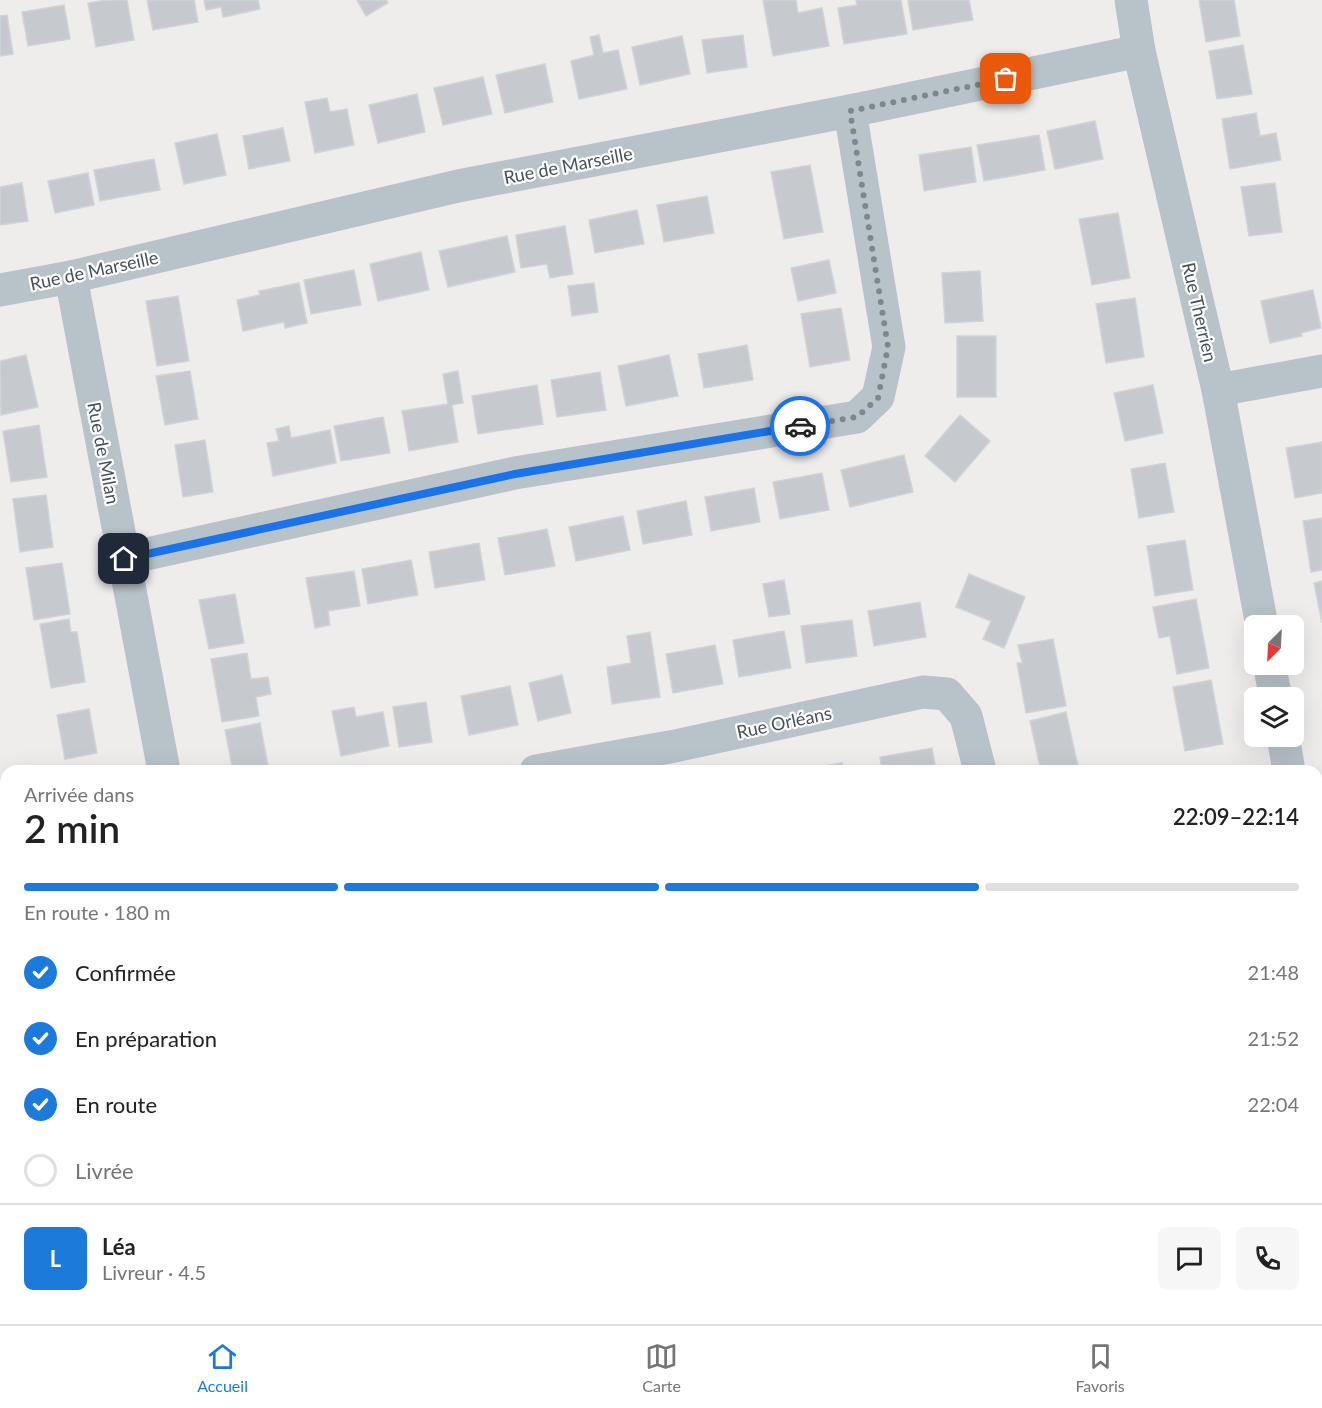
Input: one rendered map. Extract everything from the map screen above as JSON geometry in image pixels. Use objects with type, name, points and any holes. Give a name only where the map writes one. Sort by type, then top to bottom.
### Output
[{"type":"street","name":"Rue Therrien","points":[[1131,0],[1139,51],[1218,390],[1260,615]]},
{"type":"street","name":"Rue de Marseille","points":[[0,290],[71,277],[458,186],[850,111],[1139,51]]},
{"type":"street","points":[[124,559],[515,474],[857,417],[878,398],[888,347],[850,111]]},
{"type":"street","name":"Rue de Milan","points":[[71,277],[163,765]]},
{"type":"street","points":[[1218,390],[1322,371]]},
{"type":"street","name":"Rue Orléans","points":[[602,765],[678,758],[923,692],[947,694],[966,716],[978,765]]},
{"type":"street","points":[[1285,747],[1288,765]]},
{"type":"building","points":[[127,0],[134,40],[96,47],[88,3]]},
{"type":"building","points":[[147,0],[194,0],[198,22],[153,30]]},
{"type":"building","points":[[204,0],[258,0],[260,9],[223,17],[221,7],[206,10]]},
{"type":"building","points":[[357,0],[386,0],[388,3],[366,16]]},
{"type":"building","points":[[763,0],[796,0],[798,13],[822,8],[829,46],[773,56]]},
{"type":"building","points":[[856,0],[901,0],[907,34],[844,44],[838,8],[857,5]]},
{"type":"building","points":[[908,0],[969,0],[973,20],[913,30]]},
{"type":"building","points":[[1199,0],[1234,0],[1240,36],[1206,42]]},
{"type":"building","points":[[64,5],[70,39],[28,46],[22,12]]},
{"type":"building","points":[[7,15],[13,54],[0,56],[0,16]]},
{"type":"building","points":[[599,35],[603,53],[618,50],[627,89],[579,99],[571,61],[594,55],[590,37]]},
{"type":"building","points":[[743,35],[747,67],[707,73],[702,40]]},
{"type":"building","points":[[682,36],[690,74],[640,85],[632,47]]},
{"type":"building","points":[[1243,45],[1252,94],[1217,99],[1209,51]]},
{"type":"building","points":[[545,64],[553,102],[505,113],[496,75]]},
{"type":"building","points":[[483,77],[492,114],[443,125],[434,88]]},
{"type":"building","points":[[417,94],[425,132],[378,143],[369,105]]},
{"type":"building","points":[[327,98],[330,112],[347,109],[354,145],[315,153],[305,102]]},
{"type":"building","points":[[1256,113],[1260,136],[1276,133],[1281,160],[1230,169],[1222,119]]},
{"type":"building","points":[[1095,121],[1103,159],[1055,169],[1047,131]]},
{"type":"building","points":[[283,128],[290,161],[249,169],[243,136]]},
{"type":"building","points":[[217,134],[226,175],[184,184],[175,143]]},
{"type":"building","points":[[1039,135],[1045,170],[984,181],[977,145]]},
{"type":"building","points":[[971,147],[976,182],[924,191],[919,155]]},
{"type":"building","points":[[154,159],[160,190],[100,201],[94,170]]},
{"type":"building","points":[[810,165],[823,232],[784,239],[771,172]]},
{"type":"building","points":[[88,173],[94,205],[55,213],[48,181]]},
{"type":"building","points":[[22,183],[28,221],[0,225],[0,187]]},
{"type":"building","points":[[1275,183],[1282,232],[1249,236],[1241,187]]},
{"type":"building","points":[[707,196],[714,233],[664,242],[657,205]]},
{"type":"building","points":[[637,210],[644,244],[595,253],[589,220]]},
{"type":"building","points":[[1118,213],[1130,278],[1092,285],[1079,219]]},
{"type":"building","points":[[565,226],[573,274],[550,278],[547,264],[521,268],[516,235]]},
{"type":"building","points":[[507,236],[515,272],[448,287],[439,251]]},
{"type":"building","points":[[421,252],[429,290],[378,301],[370,264]]},
{"type":"building","points":[[829,260],[836,293],[798,301],[791,268]]},
{"type":"building","points":[[354,270],[361,305],[311,314],[304,280]]},
{"type":"building","points":[[980,271],[983,321],[945,323],[942,273]]},
{"type":"building","points":[[299,283],[307,323],[285,328],[284,322],[243,331],[237,300],[260,295],[259,291]]},
{"type":"building","points":[[594,283],[598,312],[572,316],[568,286]]},
{"type":"building","points":[[1313,290],[1321,328],[1301,333],[1302,336],[1270,343],[1261,301]]},
{"type":"building","points":[[178,296],[189,361],[157,366],[146,301]]},
{"type":"building","points":[[1135,298],[1144,357],[1106,363],[1096,304]]},
{"type":"building","points":[[841,308],[850,360],[810,367],[801,314]]},
{"type":"building","points":[[957,336],[996,336],[996,397],[957,397]]},
{"type":"building","points":[[747,345],[753,380],[704,388],[698,354]]},
{"type":"building","points":[[26,355],[38,407],[1,415],[0,361]]},
{"type":"building","points":[[669,355],[678,396],[626,406],[618,366]]},
{"type":"building","points":[[190,371],[198,419],[165,425],[156,376]]},
{"type":"building","points":[[458,371],[463,403],[452,405],[458,442],[409,451],[402,411],[448,404],[443,374]]},
{"type":"building","points":[[600,372],[606,410],[557,417],[551,380]]},
{"type":"building","points":[[537,385],[543,424],[478,434],[472,396]]},
{"type":"building","points":[[1153,385],[1163,433],[1125,441],[1114,393]]},
{"type":"building","points":[[960,415],[990,441],[955,482],[925,456]]},
{"type":"building","points":[[383,417],[390,453],[341,461],[334,426]]},
{"type":"building","points":[[39,425],[47,477],[11,482],[3,431]]},
{"type":"building","points":[[289,426],[291,438],[330,430],[336,463],[273,476],[267,443],[279,441],[276,429]]},
{"type":"building","points":[[205,440],[213,492],[183,497],[175,445]]},
{"type":"building","points":[[1322,442],[1322,493],[1295,498],[1286,448]]},
{"type":"building","points":[[904,455],[913,492],[850,507],[841,470]]},
{"type":"building","points":[[1165,463],[1174,512],[1139,518],[1131,469]]},
{"type":"building","points":[[822,473],[829,510],[780,519],[773,482]]},
{"type":"building","points":[[754,488],[760,522],[711,531],[705,497]]},
{"type":"building","points":[[46,495],[53,547],[20,552],[13,499]]},
{"type":"building","points":[[686,501],[692,535],[643,544],[637,511]]},
{"type":"building","points":[[623,516],[630,550],[576,561],[569,527]]},
{"type":"building","points":[[1322,518],[1322,570],[1311,572],[1303,521]]},
{"type":"building","points":[[547,529],[555,566],[505,575],[498,538]]},
{"type":"building","points":[[1185,540],[1193,590],[1155,596],[1147,546]]},
{"type":"building","points":[[479,543],[485,580],[435,588],[429,552]]},
{"type":"building","points":[[411,560],[418,595],[368,604],[362,569]]},
{"type":"building","points":[[62,563],[70,614],[34,620],[26,568]]},
{"type":"building","points":[[354,571],[360,606],[328,611],[330,625],[315,628],[306,578]]},
{"type":"building","points":[[969,574],[1025,597],[1004,648],[983,639],[991,621],[956,607]]},
{"type":"building","points":[[784,580],[790,614],[769,617],[763,584]]},
{"type":"building","points":[[1322,581],[1322,623],[1314,583]]},
{"type":"building","points":[[235,594],[244,643],[209,649],[199,600]]},
{"type":"building","points":[[1196,599],[1209,668],[1177,674],[1170,636],[1159,638],[1153,607]]},
{"type":"building","points":[[920,602],[926,637],[874,646],[868,611]]},
{"type":"building","points":[[69,619],[71,632],[77,632],[85,682],[51,688],[40,624]]},
{"type":"building","points":[[852,620],[857,656],[806,663],[801,626]]},
{"type":"building","points":[[784,631],[791,668],[739,677],[733,640]]},
{"type":"building","points":[[650,632],[660,697],[612,704],[607,667],[631,663],[627,636]]},
{"type":"building","points":[[1053,639],[1066,706],[1026,713],[1017,663],[1022,663],[1018,645]]},
{"type":"building","points":[[715,645],[723,684],[673,693],[666,654]]},
{"type":"building","points":[[247,653],[251,679],[268,677],[271,694],[256,697],[259,716],[222,722],[211,659]]},
{"type":"building","points":[[562,675],[571,713],[538,721],[529,683]]},
{"type":"building","points":[[1211,680],[1223,744],[1185,751],[1173,687]]},
{"type":"building","points":[[510,686],[518,725],[469,735],[461,696]]},
{"type":"building","points":[[426,702],[432,742],[399,747],[393,707]]},
{"type":"building","points":[[354,707],[356,717],[383,712],[389,746],[341,756],[332,711]]},
{"type":"building","points":[[89,709],[97,753],[65,759],[57,715]]},
{"type":"building","points":[[1066,712],[1078,765],[1040,765],[1030,721]]},
{"type":"building","points":[[260,723],[268,765],[232,765],[225,730]]},
{"type":"building","points":[[932,748],[935,765],[881,765],[880,757]]},
{"type":"way so far","points":[[800,426],[857,417],[878,398],[888,347],[850,111],[1006,79]]},
{"type":"route","points":[[124,559],[515,474],[800,426]]}]
